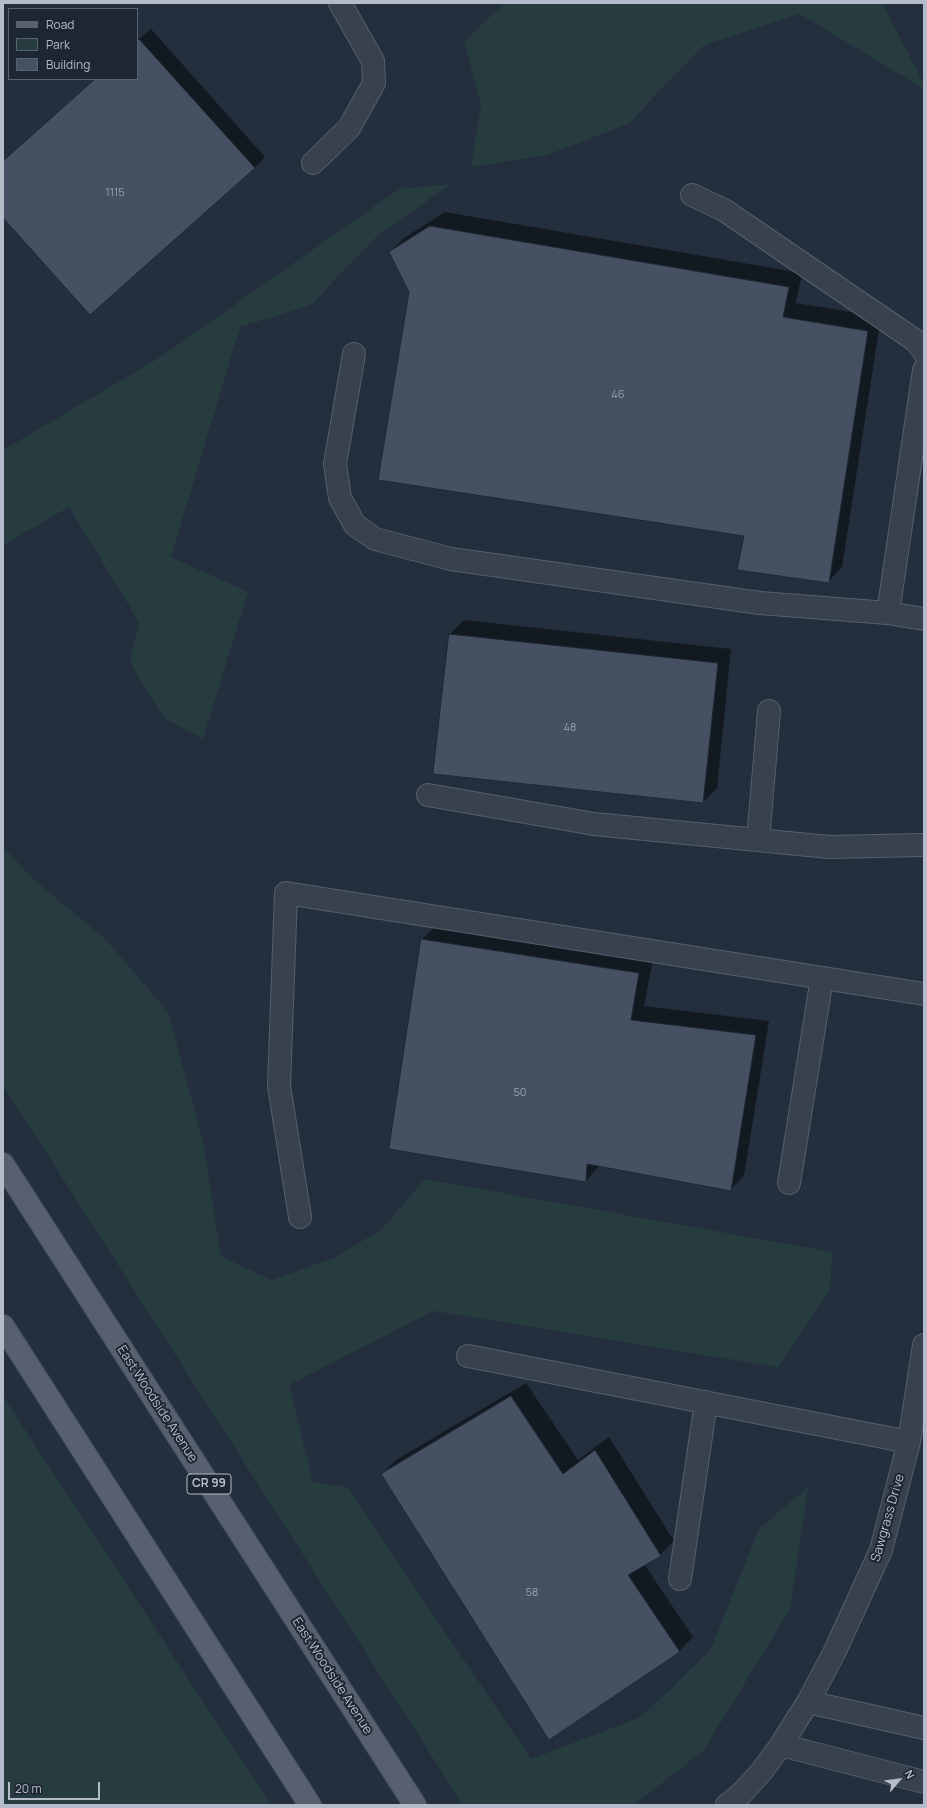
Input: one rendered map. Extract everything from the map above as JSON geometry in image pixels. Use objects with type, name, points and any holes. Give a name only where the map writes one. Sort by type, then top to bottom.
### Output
[{"type":"main road","name":"East Woodside Avenue","points":[[3,1164],[415,1805]]},
{"type":"main road","points":[[3,1326],[310,1805]]},
{"type":"street","points":[[313,163],[348,128],[374,83],[373,61],[340,3]]},
{"type":"street","points":[[692,195],[730,214],[916,341],[924,352]]},
{"type":"street","points":[[354,354],[335,464],[340,498],[355,525],[374,539],[451,559],[760,603],[888,613],[924,619]]},
{"type":"street","points":[[888,613],[924,370]]},
{"type":"street","points":[[758,840],[770,712]]},
{"type":"street","points":[[428,795],[594,824],[830,847],[924,845]]},
{"type":"street","points":[[300,1217],[279,1086],[286,893],[924,994]]},
{"type":"street","points":[[789,1183],[822,978]]},
{"type":"street","name":"Sawgrass Drive","points":[[727,1805],[741,1794],[762,1771],[781,1745],[808,1702],[840,1640],[881,1550],[909,1442],[924,1345]]},
{"type":"street","points":[[468,1356],[909,1442]]},
{"type":"street","points":[[680,1579],[706,1402]]},
{"type":"street","points":[[808,1702],[924,1728]]},
{"type":"street","points":[[781,1745],[924,1782]]},
{"type":"green space","points":[[505,3],[882,3],[924,84],[924,89],[800,14],[704,45],[628,124],[547,155],[471,167],[481,105],[464,41]]},
{"type":"green space","points":[[451,184],[377,236],[311,305],[240,327],[171,557],[248,592],[203,739],[164,718],[130,663],[139,622],[69,507],[3,545],[3,450],[159,358],[399,189]]},
{"type":"green space","points":[[3,846],[29,875],[106,940],[168,1012],[203,1142],[221,1256],[271,1280],[334,1258],[382,1229],[425,1179],[832,1252],[830,1290],[778,1367],[433,1311],[289,1385],[313,1482],[347,1487],[531,1759],[641,1717],[710,1651],[759,1529],[808,1487],[790,1609],[704,1750],[634,1805],[463,1805],[3,1085]]},
{"type":"green space","points":[[3,1396],[271,1805],[3,1805]]},
{"type":"building","points":[[139,39],[255,168],[90,315],[3,218],[3,161],[94,80],[138,80]]},
{"type":"building","points":[[430,226],[789,287],[783,317],[868,331],[829,583],[737,570],[744,536],[378,480],[409,292],[389,252]]},
{"type":"building","points":[[449,634],[718,663],[703,803],[433,774]]},
{"type":"building","points":[[421,939],[639,973],[631,1020],[756,1035],[731,1191],[587,1164],[586,1182],[389,1149]]},
{"type":"building","points":[[511,1396],[563,1474],[595,1450],[661,1556],[628,1575],[680,1652],[549,1740],[381,1474]]}]
